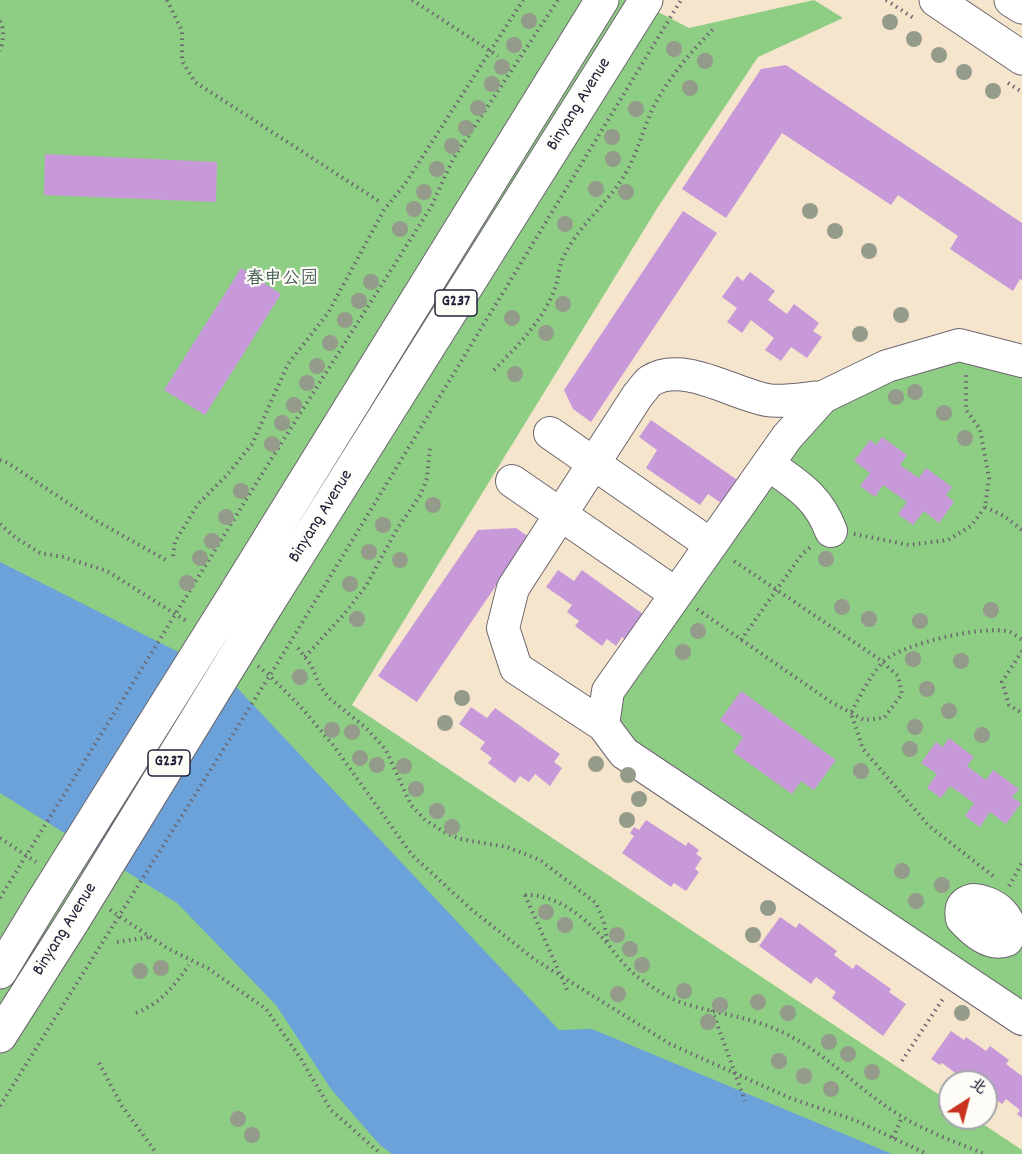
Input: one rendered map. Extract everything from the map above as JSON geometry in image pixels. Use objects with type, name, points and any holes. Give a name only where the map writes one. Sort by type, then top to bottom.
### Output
[{"type":"main road","name":"Binyang Avenue","points":[[0,972],[602,0]]},
{"type":"main road","name":"Binyang Avenue","points":[[0,1036],[266,606],[646,0]]},
{"type":"main road","points":[[936,0],[1022,58]]},
{"type":"main road","points":[[1011,0],[1022,8]]},
{"type":"lane","points":[[1022,361],[959,345],[887,366],[823,397],[769,401],[742,394],[708,380],[675,373],[650,381],[638,395],[513,588],[504,628],[516,668],[603,725],[624,753],[1022,1019]]},
{"type":"lane","points":[[603,725],[608,691],[787,437],[823,397]]},
{"type":"lane","points":[[550,434],[594,462],[711,545]]},
{"type":"lane","points":[[768,464],[809,495],[825,514],[831,531]]},
{"type":"lane","points":[[512,481],[676,594]]},
{"type":"path","points":[[167,0],[182,31],[182,61],[195,82],[380,202]]},
{"type":"path","points":[[412,0],[498,56]]},
{"type":"path","points":[[172,556],[175,542],[198,504],[227,475],[252,444],[288,364],[328,313],[384,210],[405,184],[524,0]]},
{"type":"path","points":[[0,897],[270,461],[431,207],[453,159],[558,0]]},
{"type":"path","points":[[0,1106],[286,648],[681,0]]},
{"type":"path","points":[[0,21],[3,26],[0,51]]},
{"type":"path","points":[[494,370],[525,337],[544,312],[555,287],[562,260],[593,214],[626,173],[654,106],[679,68],[714,28]]},
{"type":"path","points":[[741,640],[802,554],[831,531],[909,545],[948,540],[971,526],[985,507],[989,478],[980,429],[966,410],[965,375],[972,349]]},
{"type":"path","points":[[305,657],[366,586],[397,529],[421,494],[427,478],[430,447]]},
{"type":"path","points":[[0,460],[86,514],[166,560]]},
{"type":"path","points":[[985,507],[1004,516],[1022,530]]},
{"type":"path","points":[[0,524],[40,553],[63,557],[107,571],[194,626]]},
{"type":"path","points":[[676,594],[831,702],[864,720],[884,718],[902,694],[898,676],[883,662],[711,545]]},
{"type":"path","points":[[1015,891],[929,826],[863,749],[851,713],[868,682],[883,662],[894,653],[933,640],[984,630],[1011,632],[1022,640]]},
{"type":"path","points":[[298,648],[311,665],[320,686],[329,698],[366,728],[386,750],[411,805],[425,820],[446,833],[460,838],[507,848],[540,860],[596,903],[604,923],[608,945]]},
{"type":"path","points":[[1022,651],[1002,682],[1009,705],[1022,713]]},
{"type":"path","points":[[252,663],[269,675],[300,706],[364,787],[412,855],[472,910],[534,959],[585,993],[670,1044],[790,1098],[857,1121],[927,1154]]},
{"type":"path","points":[[0,838],[38,862]]},
{"type":"path","points":[[568,992],[525,895],[538,894],[560,903],[585,920],[628,970],[652,987],[685,1004],[745,1017],[782,1031],[815,1050],[902,1117],[984,1154]]},
{"type":"path","points":[[104,906],[167,948],[209,969],[266,1009],[301,1059],[331,1110],[381,1154]]},
{"type":"path","points":[[117,942],[151,937]]},
{"type":"path","points":[[136,1012],[148,1008],[171,992],[189,965]]},
{"type":"path","points":[[712,1010],[745,1101]]},
{"type":"path","points":[[99,1063],[122,1106],[158,1154]]},
{"type":"path","points":[[893,1138],[902,1117]]},
{"type":"green space","name":"春申公园","points":[[0,0],[635,0],[689,28],[814,0],[843,18],[758,57],[658,207],[352,705],[938,1094],[938,1130],[992,1130],[1022,1150],[1022,1154],[0,1154]]},
{"type":"green space","points":[[963,355],[1022,369],[1022,1012],[633,750],[613,723],[617,694],[825,405],[893,371]]},
{"type":"water","points":[[0,562],[226,676],[559,1030],[592,1029],[892,1154],[392,1154],[380,1145],[331,1089],[276,1005],[177,903],[0,793]]},
{"type":"building","points":[[786,65],[1022,223],[1022,280],[1020,279],[1013,291],[950,249],[958,236],[898,195],[891,205],[782,133],[726,218],[682,189],[761,69]]},
{"type":"building","points":[[45,154],[217,162],[216,202],[44,195]]},
{"type":"building","points":[[683,211],[717,233],[591,422],[573,409],[564,390]]},
{"type":"building","points":[[241,268],[281,294],[205,415],[164,390]]},
{"type":"building","points":[[750,272],[775,291],[768,300],[787,314],[794,304],[819,323],[813,331],[822,337],[807,358],[791,347],[781,361],[765,350],[774,338],[751,320],[742,333],[727,322],[737,308],[722,297],[737,276],[743,281]]},
{"type":"building","points":[[651,420],[743,484],[727,507],[708,494],[700,505],[646,468],[657,450],[639,437]]},
{"type":"building","points":[[882,437],[907,455],[900,465],[919,478],[926,468],[952,487],[946,495],[954,502],[939,523],[924,511],[913,525],[898,514],[907,502],[883,485],[875,497],[860,486],[870,473],[854,461],[870,440],[876,445]]},
{"type":"building","points":[[516,528],[529,537],[417,702],[378,676],[478,530]]},
{"type":"building","points":[[558,570],[574,581],[582,570],[647,617],[637,649],[622,637],[616,646],[607,639],[602,646],[575,626],[579,621],[567,612],[572,605],[546,587]]},
{"type":"building","points":[[741,691],[836,760],[814,790],[801,781],[792,794],[733,752],[743,737],[720,720]]},
{"type":"building","points":[[471,707],[487,718],[495,708],[560,754],[554,762],[562,768],[550,786],[535,774],[529,782],[520,776],[515,783],[488,763],[492,758],[480,749],[485,742],[459,724]]},
{"type":"building","points":[[949,738],[974,757],[967,766],[986,780],[993,770],[1019,789],[1012,797],[1021,803],[1006,824],[990,812],[980,827],[965,816],[974,803],[950,786],[941,798],[927,788],[937,774],[921,763],[936,742],[943,747]]},
{"type":"building","points":[[646,820],[686,846],[688,842],[699,850],[696,854],[702,858],[695,869],[699,872],[686,891],[674,883],[671,887],[622,853],[634,836],[630,833],[634,827],[639,830]]},
{"type":"building","points":[[780,917],[796,928],[799,923],[837,951],[834,955],[853,969],[856,964],[891,989],[889,992],[906,1004],[883,1036],[832,998],[836,992],[816,977],[811,984],[759,946]]},
{"type":"building","points":[[951,1031],[964,1040],[966,1037],[986,1051],[990,1046],[1009,1060],[1006,1064],[1022,1076],[1022,1118],[1017,1114],[1020,1110],[1006,1099],[1002,1104],[998,1101],[998,1070],[951,1070],[931,1059]]}]
